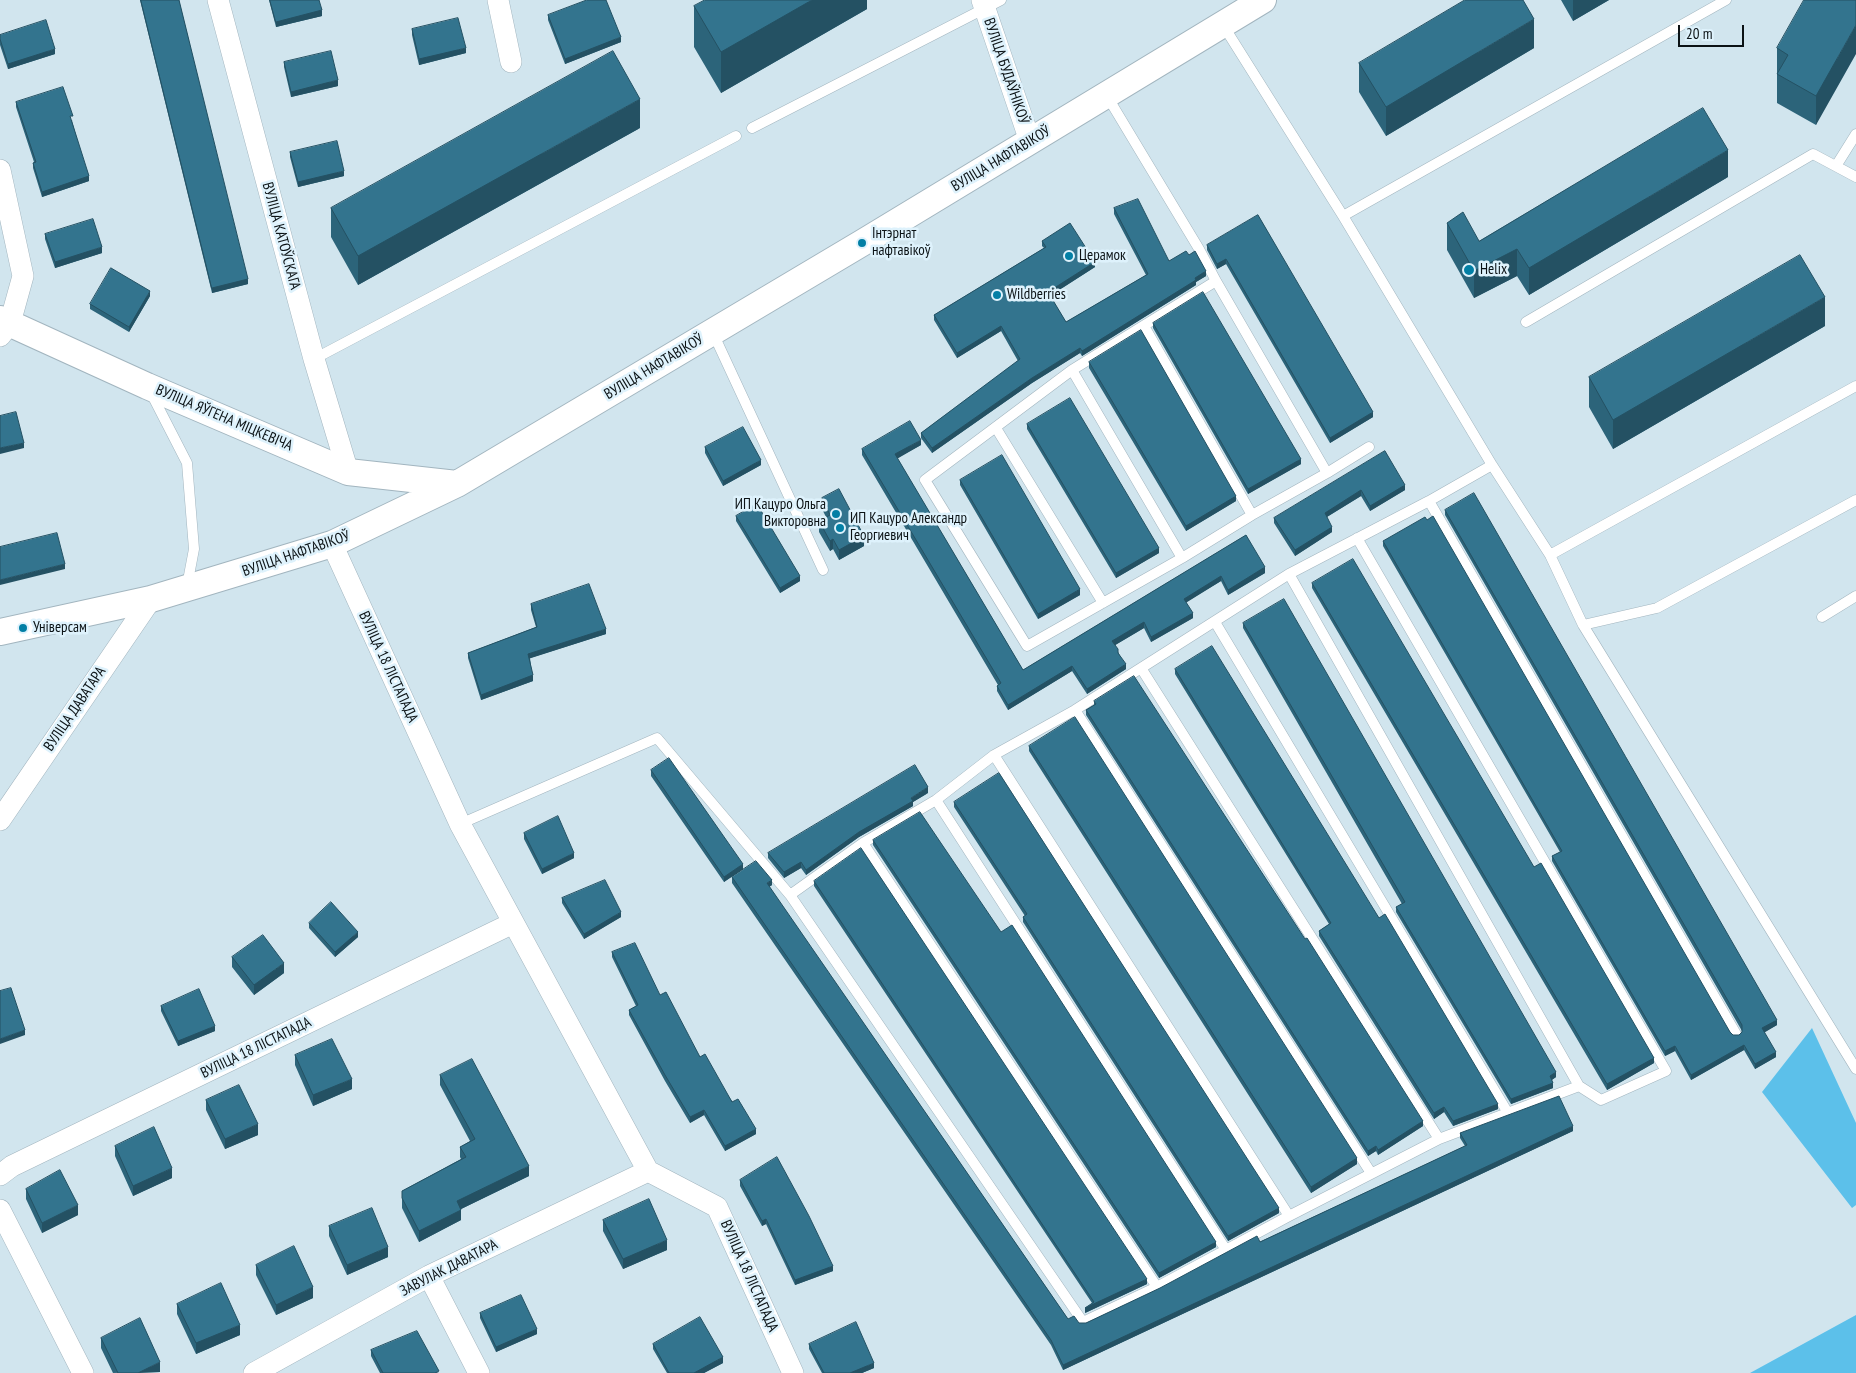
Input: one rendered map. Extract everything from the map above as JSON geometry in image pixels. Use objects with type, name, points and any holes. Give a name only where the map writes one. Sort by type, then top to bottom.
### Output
[{"type":"street","name":"ВУЛІЦА КАТОЎСКАГА","points":[[218,0],[314,358],[348,472]]},
{"type":"street","points":[[498,0],[511,62]]},
{"type":"street","name":"ВУЛІЦА НАФТАВІКОЎ","points":[[0,632],[186,590],[332,544],[457,484],[1107,96],[1263,0]]},
{"type":"street","name":"ВУЛІЦА БУДАЎНІКОЎ","points":[[989,3],[1030,142]]},
{"type":"street","points":[[0,170],[23,276],[4,326]]},
{"type":"street","name":"ВУЛІЦА ЯЎГЕНА МІЦКЕВІЧА","points":[[4,326],[348,472],[457,484]]},
{"type":"street","name":"ВУЛІЦА 18 ЛІСТАПАДА","points":[[332,544],[460,824],[648,1171],[718,1207],[793,1373]]},
{"type":"street","name":"ВУЛІЦА ДАВАТАРА","points":[[0,820],[151,599]]},
{"type":"street","name":"ВУЛІЦА 18 ЛІСТАПАДА","points":[[0,1174],[12,1166],[513,922]]},
{"type":"street","name":"ЗАВУЛАК ДАВАТАРА","points":[[254,1373],[429,1276],[648,1171]]},
{"type":"street","points":[[0,1210],[83,1373]]},
{"type":"street","points":[[429,1276],[479,1373]]},
{"type":"lane","points":[[1343,216],[1726,0]]},
{"type":"lane","points":[[752,128],[989,3]]},
{"type":"lane","points":[[1222,24],[1343,216],[1492,465],[1550,555],[1583,625],[1856,1070]]},
{"type":"lane","points":[[1107,96],[1199,249],[1326,473]]},
{"type":"lane","points":[[1836,166],[1856,134]]},
{"type":"lane","points":[[314,358],[736,136]]},
{"type":"lane","points":[[1526,322],[1813,154],[1856,177]]},
{"type":"lane","points":[[1216,281],[1072,370],[925,480],[1027,646],[1182,558],[1369,447]]},
{"type":"lane","points":[[1144,326],[1252,515]]},
{"type":"lane","points":[[712,332],[823,570]]},
{"type":"lane","points":[[1072,370],[1182,558]]},
{"type":"lane","points":[[147,386],[187,464],[194,549],[186,590]]},
{"type":"lane","points":[[1550,555],[1856,386]]},
{"type":"lane","points":[[996,428],[1103,603]]},
{"type":"lane","points":[[790,894],[863,843],[936,800],[994,755],[1075,710],[1289,574],[1429,502],[1492,465]]},
{"type":"lane","points":[[1583,625],[1657,608],[1856,500]]},
{"type":"lane","points":[[1429,502],[1736,1034]]},
{"type":"lane","points":[[1289,574],[1579,1086],[1601,1100],[1666,1071],[1357,538]]},
{"type":"lane","points":[[1822,617],[1856,596]]},
{"type":"lane","points":[[1215,622],[1508,1113]]},
{"type":"lane","points":[[1141,668],[1439,1139]]},
{"type":"lane","points":[[1075,710],[1371,1173]]},
{"type":"lane","points":[[460,824],[657,738],[790,894],[1083,1322],[1157,1287],[1288,1216],[1439,1139],[1579,1086]]},
{"type":"lane","points":[[994,755],[1288,1216]]},
{"type":"lane","points":[[936,800],[1226,1250]]},
{"type":"lane","points":[[863,843],[1157,1287]]},
{"type":"shaded area","points":[[1812,1028],[1856,1123],[1856,1205],[1852,1208],[1762,1092]]},
{"type":"shaded area","points":[[1856,1315],[1856,1373],[1750,1373]]},
{"type":"building","points":[[141,0],[179,0],[248,279],[212,288]]},
{"type":"building","points":[[270,0],[319,0],[322,10],[276,22]]},
{"type":"building","points":[[587,0],[606,0],[621,37],[565,59],[548,15]]},
{"type":"building","points":[[705,0],[812,0],[721,52],[694,6]]},
{"type":"building","points":[[1465,0],[1523,0],[1534,19],[1386,107],[1359,63]]},
{"type":"building","points":[[1804,0],[1856,0],[1856,25],[1816,96],[1777,74],[1788,55],[1777,48]]},
{"type":"building","points":[[458,18],[466,48],[419,59],[412,29]]},
{"type":"building","points":[[46,20],[55,49],[8,64],[0,35]]},
{"type":"building","points":[[331,51],[338,80],[291,92],[284,62]]},
{"type":"building","points":[[613,51],[640,99],[358,256],[331,208]]},
{"type":"building","points":[[63,87],[89,176],[42,192],[33,163],[36,162],[16,102]]},
{"type":"building","points":[[1703,108],[1728,150],[1529,268],[1517,249],[1474,271],[1447,223],[1463,212],[1479,241]]},
{"type":"building","points":[[337,141],[344,171],[298,182],[290,152]]},
{"type":"building","points":[[1138,199],[1169,261],[1186,251],[1189,255],[1195,251],[1206,271],[1195,278],[1196,280],[1082,351],[1080,348],[1032,378],[932,448],[921,433],[1020,359],[1001,326],[957,353],[934,315],[1046,247],[1042,241],[1070,223],[1095,262],[1048,292],[1066,322],[1148,274],[1114,208]]},
{"type":"building","points":[[1258,215],[1373,412],[1330,438],[1226,259],[1217,264],[1207,245]]},
{"type":"building","points":[[93,219],[102,247],[55,262],[45,234]]},
{"type":"building","points":[[1800,255],[1825,297],[1613,420],[1589,377]]},
{"type":"building","points":[[111,268],[150,291],[129,327],[90,304]]},
{"type":"building","points":[[1203,292],[1301,459],[1248,489],[1153,323]]},
{"type":"building","points":[[1141,330],[1236,496],[1186,526],[1089,362]]},
{"type":"building","points":[[1070,398],[1159,548],[1116,573],[1027,424]]},
{"type":"building","points":[[16,412],[24,443],[0,448],[0,416]]},
{"type":"building","points":[[910,421],[921,440],[895,454],[1023,670],[1246,535],[1265,567],[1228,590],[1221,576],[1184,599],[1193,613],[1151,637],[1144,622],[1112,641],[1126,664],[1087,689],[1072,666],[1008,705],[997,686],[1001,683],[862,449]]},
{"type":"building","points":[[743,427],[761,460],[723,481],[705,447]]},
{"type":"building","points":[[1385,451],[1405,485],[1370,506],[1361,490],[1325,513],[1332,527],[1295,550],[1274,518]]},
{"type":"building","points":[[1002,455],[1080,589],[1038,614],[960,480]]},
{"type":"building","name":"ИП Кацуро Александр Георгиевич","points":[[839,489],[864,536],[839,550],[833,539],[830,541],[819,521],[830,515],[822,498]]},
{"type":"building","points":[[1474,493],[1777,1020],[1762,1028],[1776,1052],[1755,1064],[1744,1045],[1691,1075],[1675,1046],[1665,1051],[1552,856],[1562,851],[1383,541],[1425,517],[1427,520],[1433,516],[1730,1032],[1733,1035],[1739,1035],[1742,1032],[1742,1025],[1445,510]]},
{"type":"building","points":[[757,504],[800,576],[780,588],[736,516]]},
{"type":"building","points":[[57,533],[65,564],[0,580],[0,547]]},
{"type":"building","points":[[1353,559],[1534,867],[1541,863],[1654,1058],[1607,1084],[1312,583]]},
{"type":"building","points":[[589,584],[606,629],[528,654],[533,675],[481,695],[468,653],[537,627],[531,604]]},
{"type":"building","points":[[1284,599],[1556,1072],[1550,1076],[1553,1083],[1511,1099],[1396,907],[1405,902],[1243,623]]},
{"type":"building","points":[[1212,646],[1379,918],[1385,914],[1498,1104],[1453,1121],[1444,1107],[1434,1113],[1319,931],[1331,923],[1175,669]]},
{"type":"building","points":[[1134,676],[1305,939],[1307,938],[1423,1121],[1378,1150],[1376,1146],[1368,1151],[1086,710],[1096,704],[1094,701]]},
{"type":"building","points":[[1075,717],[1357,1158],[1311,1187],[1029,746]]},
{"type":"building","points":[[669,758],[743,864],[724,877],[651,770]]},
{"type":"building","points":[[915,765],[928,787],[911,798],[913,801],[859,832],[806,870],[801,862],[784,872],[768,853]]},
{"type":"building","points":[[999,773],[1279,1208],[1228,1236],[1023,917],[1027,914],[954,802]]},
{"type":"building","points":[[920,812],[1001,932],[1012,925],[1216,1242],[1159,1273],[873,840]]},
{"type":"building","points":[[558,816],[574,853],[542,869],[524,833]]},
{"type":"building","points":[[861,848],[1147,1279],[1085,1308],[1094,1302],[814,881]]},
{"type":"building","points":[[756,861],[772,880],[767,883],[1068,1319],[1074,1316],[1079,1323],[1086,1323],[1160,1288],[1257,1236],[1260,1242],[1467,1145],[1460,1133],[1559,1096],[1573,1126],[1063,1365],[1051,1340],[732,877]]},
{"type":"building","points":[[605,880],[621,912],[584,934],[562,898]]},
{"type":"building","points":[[331,902],[358,932],[335,952],[309,923]]},
{"type":"building","points":[[263,935],[284,963],[254,985],[232,957]]},
{"type":"building","points":[[635,943],[660,995],[666,992],[700,1057],[705,1054],[732,1102],[738,1099],[756,1129],[725,1146],[704,1110],[690,1117],[629,1010],[638,1005],[612,952]]},
{"type":"building","points":[[11,988],[25,1030],[0,1039],[0,991]]},
{"type":"building","points":[[199,989],[215,1026],[178,1041],[161,1006]]},
{"type":"building","points":[[332,1039],[352,1079],[313,1095],[295,1055]]},
{"type":"building","points":[[472,1059],[529,1166],[457,1201],[461,1210],[419,1231],[402,1198],[402,1191],[466,1157],[460,1147],[475,1139],[440,1075]]},
{"type":"building","points":[[239,1085],[258,1124],[225,1139],[206,1100]]},
{"type":"building","points":[[154,1127],[172,1168],[133,1186],[115,1146]]},
{"type":"building","points":[[777,1157],[809,1216],[833,1266],[795,1280],[766,1219],[762,1221],[740,1180]]},
{"type":"building","points":[[60,1170],[78,1205],[42,1223],[26,1189]]},
{"type":"building","points":[[649,1199],[667,1240],[623,1259],[603,1220]]},
{"type":"building","points":[[372,1208],[388,1247],[347,1265],[329,1226]]},
{"type":"building","points":[[294,1246],[313,1287],[276,1305],[256,1265]]},
{"type":"building","points":[[221,1283],[240,1325],[196,1343],[177,1304]]},
{"type":"building","points":[[521,1295],[537,1329],[496,1347],[480,1313]]},
{"type":"building","points":[[700,1317],[723,1357],[694,1373],[669,1373],[653,1344]]},
{"type":"building","points":[[140,1318],[160,1362],[138,1373],[118,1373],[101,1338]]},
{"type":"building","points":[[856,1322],[874,1363],[850,1373],[824,1373],[809,1344]]},
{"type":"building","points":[[417,1331],[439,1371],[435,1373],[383,1373],[371,1350]]},
{"type":"place","name":"Інтэрнат нафтавікоў","points":[[862,243]]},
{"type":"place","name":"Церамок","points":[[1069,256]]},
{"type":"place","name":"Helix","points":[[1469,270]]},
{"type":"place","name":"Wildberries","points":[[997,295]]},
{"type":"place","name":"ИП Кацуро Ольга Викторовна","points":[[836,514]]},
{"type":"place","name":"ИП Кацуро Александр Георгиевич","points":[[840,528]]},
{"type":"place","name":"Універсам","points":[[23,628]]}]
